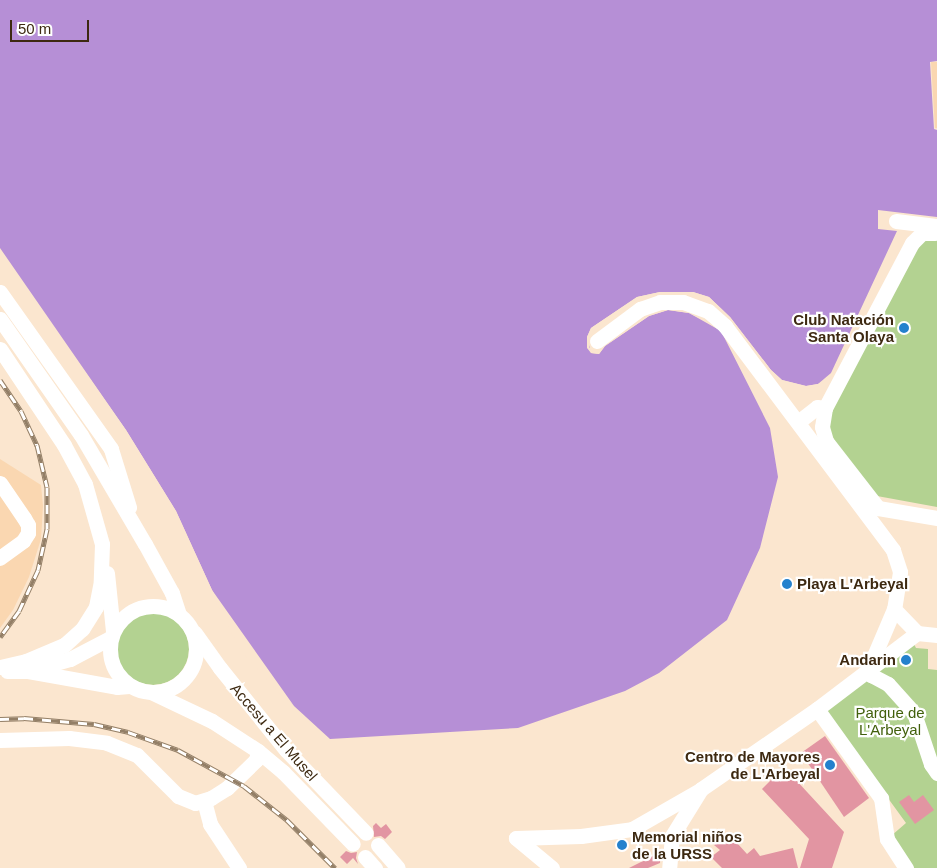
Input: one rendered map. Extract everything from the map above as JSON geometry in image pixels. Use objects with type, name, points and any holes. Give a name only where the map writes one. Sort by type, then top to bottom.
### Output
[{"type":"street","points":[[868,670],[894,609],[900,572],[894,550],[873,512],[826,441],[822,427],[825,408],[912,243],[922,234],[934,233],[934,226],[896,221]]},
{"type":"street","points":[[0,292],[56,375],[74,395],[111,449],[124,485],[134,523]]},
{"type":"street","points":[[597,341],[640,310],[660,302],[683,302],[708,311],[725,326],[777,396],[873,512],[937,518]]},
{"type":"street","points":[[0,319],[81,435],[134,523],[172,593],[179,614]]},
{"type":"street","points":[[0,349],[64,445],[86,484],[102,544],[101,581],[96,606],[82,629],[64,645],[26,661],[0,668]]},
{"type":"street","points":[[56,375],[81,435],[95,485],[112,634],[109,654],[113,668],[129,686]]},
{"type":"street","points":[[798,422],[817,407],[825,408]]},
{"type":"street","points":[[0,484],[28,525],[28,533],[23,541],[0,558]]},
{"type":"street","name":"Accesu a El Musel","points":[[28,672],[70,659],[112,634],[122,618],[134,610],[150,606],[165,607],[179,614],[190,626],[220,668],[286,750],[366,833]]},
{"type":"street","points":[[894,609],[918,633],[937,635]]},
{"type":"street","name":"Accesu a El Musel","points":[[153,693],[168,690],[181,683],[190,671],[196,656],[196,640],[190,626]]},
{"type":"street","points":[[552,868],[516,838],[581,836],[632,829],[701,789],[817,709],[918,633]]},
{"type":"street","name":"Accesu a El Musel","points":[[0,668],[117,687],[129,686],[138,691],[153,693],[170,699],[227,731],[252,754],[283,772],[353,844]]},
{"type":"street","points":[[868,670],[871,675],[888,684],[914,713],[931,764],[937,773]]},
{"type":"street","points":[[817,709],[881,798],[887,839],[906,868]]},
{"type":"street","points":[[0,740],[69,738],[107,743],[137,755],[178,796],[195,803],[227,788],[256,760],[252,754]]},
{"type":"street","points":[[669,868],[672,836],[701,789]]},
{"type":"street","points":[[204,800],[210,824],[239,868]]},
{"type":"street","points":[[656,815],[672,836]]},
{"type":"street","points":[[378,846],[398,868]]},
{"type":"shaded area","points":[[0,0],[937,0],[937,61],[930,62],[934,129],[937,130],[937,217],[878,210],[878,229],[897,231],[831,373],[818,384],[806,386],[782,380],[771,370],[730,317],[709,297],[693,292],[660,292],[637,297],[591,328],[587,337],[591,353],[599,354],[605,346],[649,316],[668,310],[689,313],[703,320],[721,331],[770,428],[778,477],[760,548],[727,620],[659,673],[625,691],[518,728],[330,739],[294,706],[243,650],[212,590],[176,511],[126,430],[0,248]]},
{"type":"shaded area","points":[[931,62],[937,62],[937,128],[935,128]]},
{"type":"shaded area","points":[[0,459],[41,485],[43,506],[41,539],[29,577],[13,610],[0,628]]},
{"type":"green space","name":"Club Natación Santa Olaya","points":[[937,236],[937,507],[877,496],[831,439],[827,425],[829,410],[913,246],[926,237]]},
{"type":"green space","points":[[160,613],[179,623],[187,635],[189,649],[187,663],[179,675],[167,683],[146,685],[127,675],[119,663],[117,642],[127,623],[139,615]]},
{"type":"green space","name":"Parque de L'Arbeyal","points":[[913,642],[916,648],[928,649],[928,669],[937,670],[937,868],[914,868],[891,836],[906,823],[824,710]]},
{"type":"pier","points":[[0,251],[126,430],[176,511],[212,590],[294,706],[279,693],[241,651],[210,591],[174,513],[124,432]]},
{"type":"pier","points":[[660,292],[693,292],[709,297],[730,317],[771,370],[782,380],[806,386],[818,384],[832,376],[820,386],[807,389],[781,382],[769,372],[728,318],[708,299],[693,294],[661,294],[638,299],[593,329],[589,347],[592,351],[598,352],[604,344],[648,314],[668,308],[690,311],[705,318],[721,331],[689,313],[668,310],[649,316],[605,346],[599,354],[591,353],[587,348],[587,337],[591,328],[637,297]]},
{"type":"building","name":"Centro de Mayores de L'Arbeyal","points":[[825,736],[869,798],[844,817],[801,753]]},
{"type":"building","points":[[784,767],[844,832],[832,868],[800,868],[809,839],[762,789]]},
{"type":"building","points":[[909,795],[914,802],[923,795],[934,810],[915,824],[899,802]]},
{"type":"building","points":[[376,823],[381,828],[386,824],[392,832],[385,839],[381,836],[374,837],[373,826]]},
{"type":"building","points":[[728,833],[747,854],[754,848],[760,856],[793,848],[798,868],[722,868],[711,857],[720,850],[714,845]]},
{"type":"building","points":[[346,851],[351,853],[357,852],[358,864],[353,858],[347,864],[340,857]]},
{"type":"building","points":[[661,852],[660,863],[648,868],[629,868]]},
{"type":"railway","points":[[0,380],[21,411],[37,445],[47,487],[47,529],[38,570],[19,611],[0,637]]},
{"type":"railway","points":[[0,719],[24,718],[94,724],[128,732],[178,750],[244,786],[287,820],[335,868]]},
{"type":"place","name":"Club Natación Santa Olaya","points":[[904,328]]},
{"type":"place","name":"Playa L'Arbeyal","points":[[787,584]]},
{"type":"place","name":"Andarin","points":[[906,660]]},
{"type":"place","name":"Centro de Mayores de L'Arbeyal","points":[[830,765]]},
{"type":"place","name":"Memorial niños de la URSS","points":[[622,845]]}]
